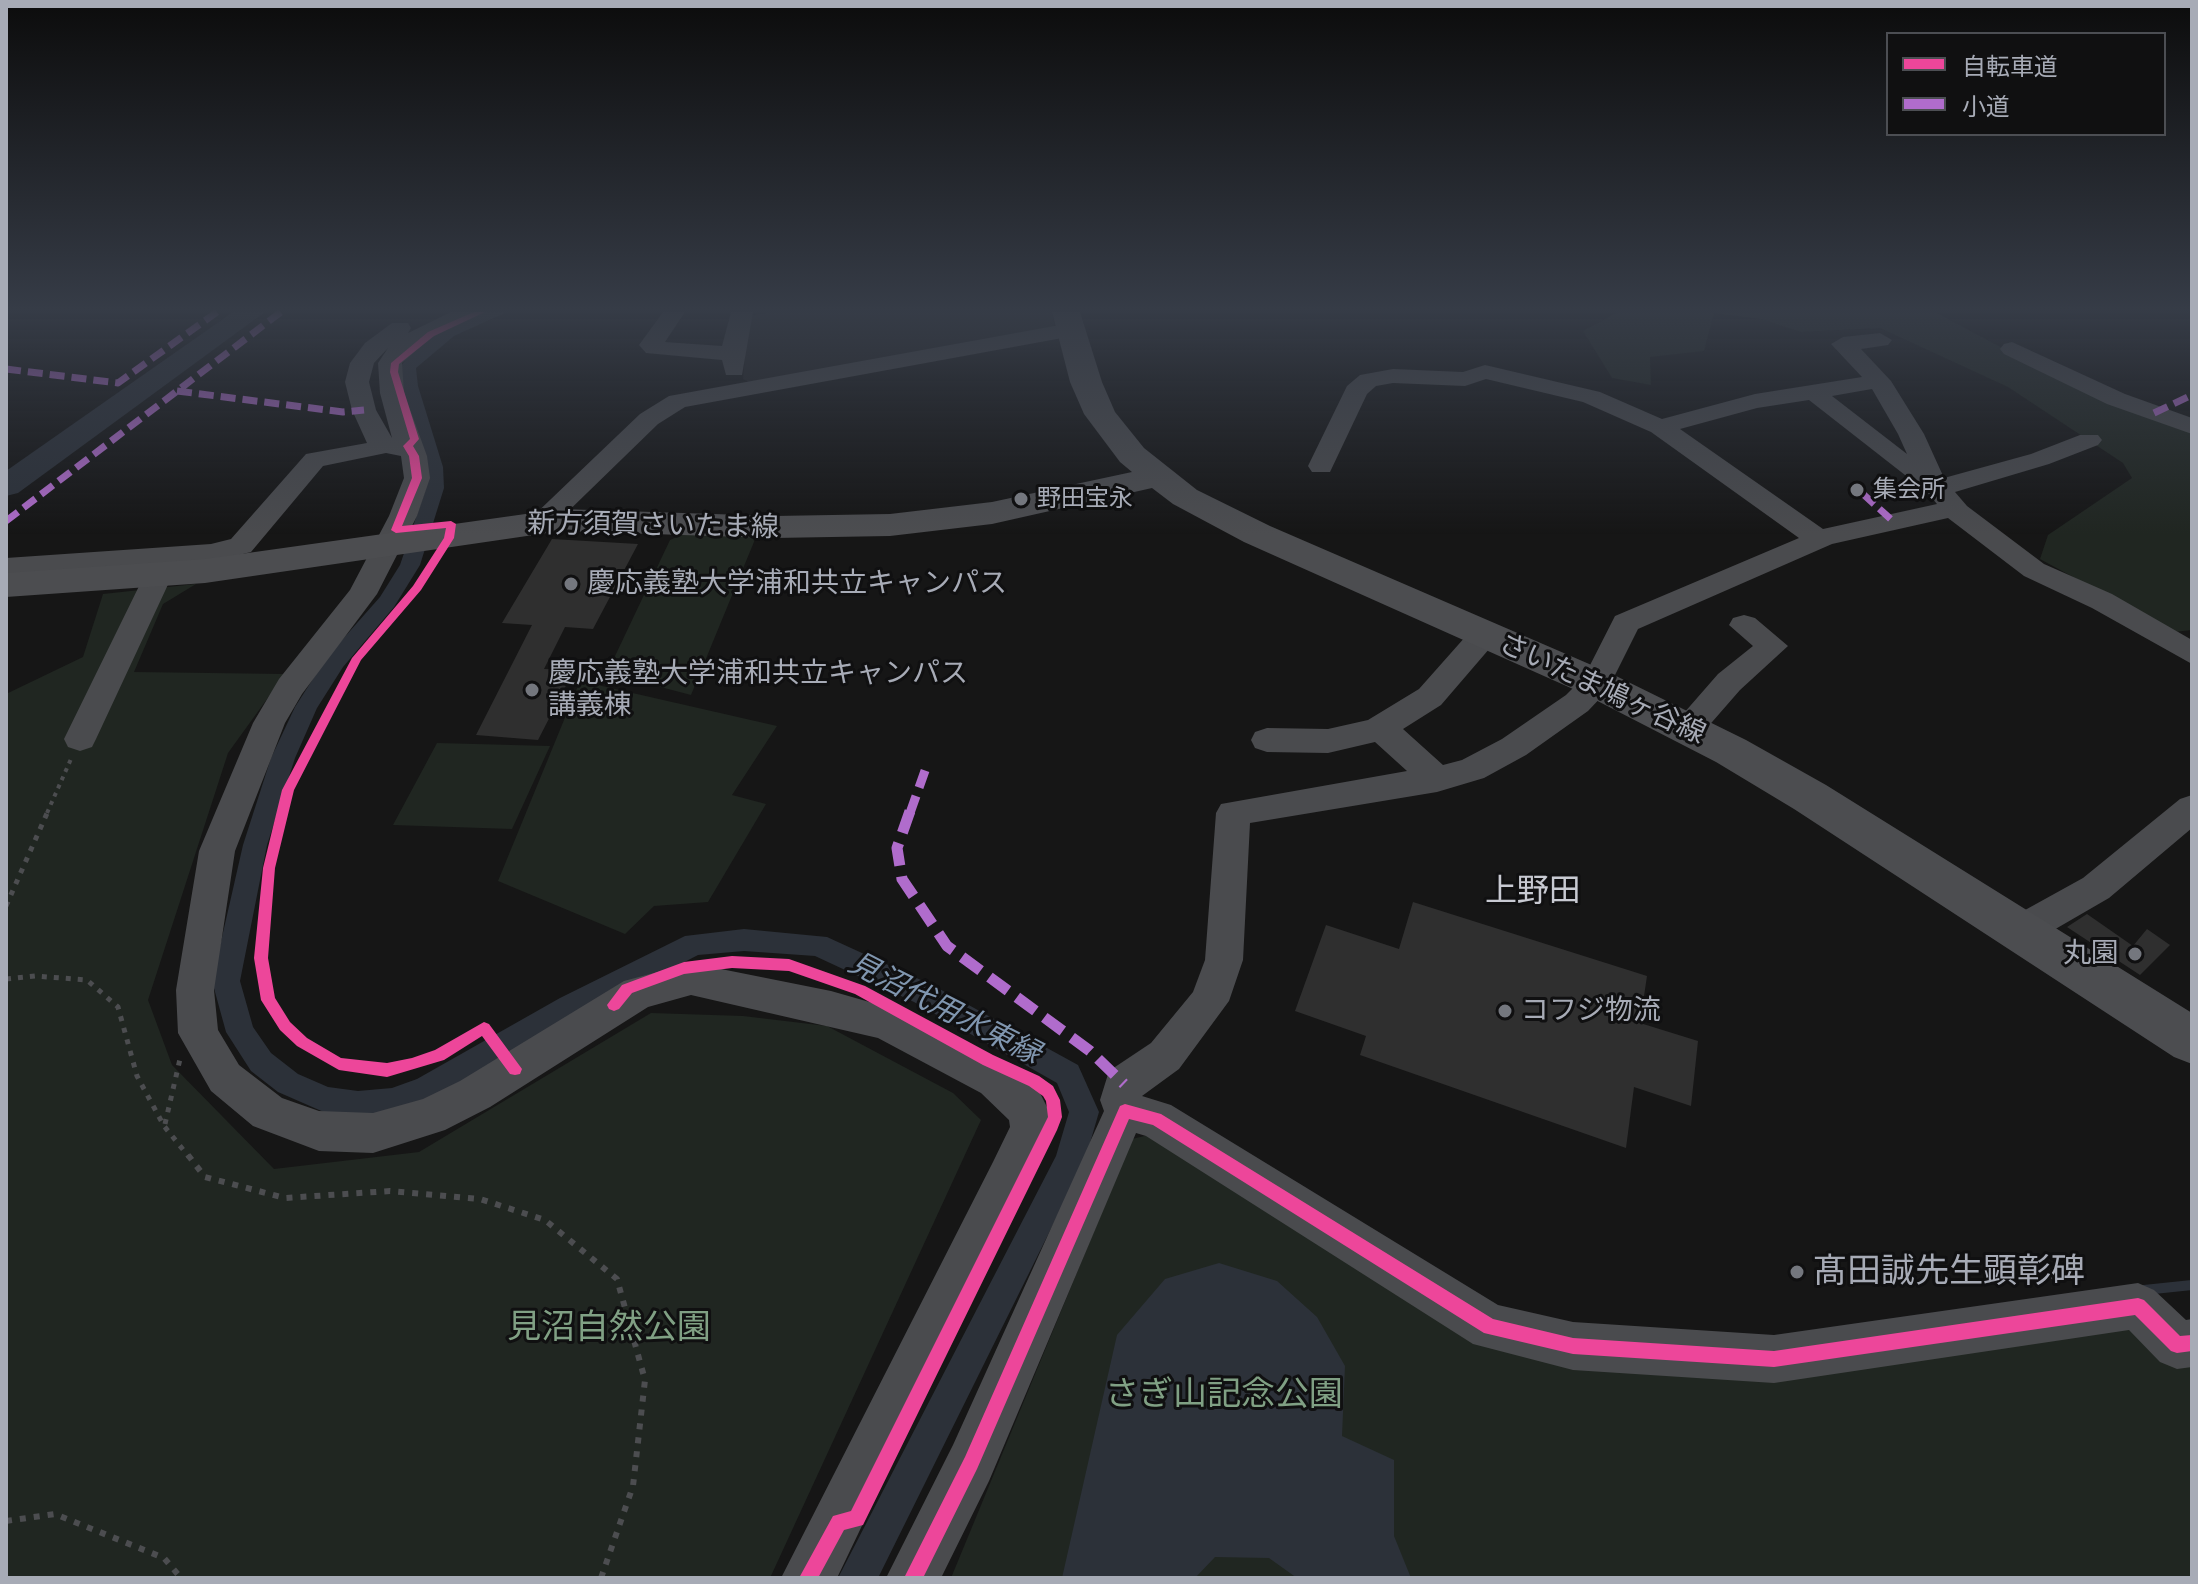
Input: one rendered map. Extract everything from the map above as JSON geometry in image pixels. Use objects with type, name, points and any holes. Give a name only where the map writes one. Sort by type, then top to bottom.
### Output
[{"type":"main road","name":"さいたま鳩ヶ谷線","points":[[1088,386],[1100,414],[1132,455],[1155,477],[1220,516],[1596,683],[1688,729],[1810,797],[2192,1041]]},
{"type":"main road","name":"新方須賀さいたま線","points":[[6,585],[158,576],[254,565],[394,541],[542,521],[614,520],[774,527],[890,525],[1035,505],[1155,477]]},
{"type":"street","points":[[358,386],[364,410],[395,446],[414,456],[417,478],[394,541],[362,594],[290,687],[269,723],[217,851],[195,990],[198,1033],[206,1052],[225,1078],[247,1098],[286,1120],[319,1131],[373,1133],[396,1128],[475,1094],[614,1005],[666,983],[691,979],[887,1023],[995,1080],[1030,1115],[1031,1128],[839,1522],[808,1578]]},
{"type":"street","points":[[392,386],[395,446]]},
{"type":"street","points":[[735,386],[735,391]]},
{"type":"street","points":[[542,521],[662,408],[678,401],[759,386]]},
{"type":"street","points":[[1321,466],[1356,391],[1362,386]]},
{"type":"street","points":[[1544,386],[1591,397],[1660,427],[1819,539]]},
{"type":"street","points":[[1660,427],[1726,407],[1848,386]]},
{"type":"street","points":[[1882,386],[1944,497]]},
{"type":"street","points":[[2089,386],[2192,426]]},
{"type":"street","points":[[1815,391],[1944,497],[1993,542],[2034,570],[2102,601],[2192,654]]},
{"type":"street","points":[[913,1578],[971,1463],[1125,1111],[1121,1100],[1124,1084],[1165,1056],[1209,1001],[1224,960],[1233,813],[1437,779],[1472,769],[1514,747],[1577,703],[1596,683],[1626,623],[1819,539],[1944,497],[2089,440]]},
{"type":"street","points":[[6,567],[211,553],[241,546],[315,460],[395,446]]},
{"type":"street","points":[[80,739],[158,576]]},
{"type":"street","points":[[1688,729],[1729,682],[1773,646],[1744,625]]},
{"type":"street","points":[[1267,740],[1328,741],[1380,728],[1430,697],[1485,634]]},
{"type":"street","points":[[1380,728],[1437,779]]},
{"type":"street","points":[[2020,931],[2096,888],[2192,808]]},
{"type":"street","points":[[1125,1111],[1156,1119],[1490,1327],[1573,1346],[1774,1359],[2138,1306],[2177,1345],[2192,1343]]},
{"type":"path","points":[[6,906],[80,739]]},
{"type":"path","points":[[6,979],[35,976],[87,980],[118,1007],[137,1076],[164,1126],[205,1177],[285,1198],[390,1191],[480,1199],[545,1220],[617,1279],[645,1380],[633,1486],[601,1578]]},
{"type":"path","points":[[6,1521],[55,1514],[164,1558],[181,1578]]},
{"type":"green space","points":[[2006,386],[2073,386],[2192,433],[2192,630],[2174,632],[2040,559],[2048,535],[2132,478],[2123,463]]},
{"type":"green space","points":[[683,534],[756,537],[691,695],[607,673],[670,540]]},
{"type":"green space","name":"見沼自然公園","points":[[196,584],[163,604],[134,672],[285,674],[228,753],[148,1000],[172,1065],[274,1169],[419,1152],[651,1013],[743,1016],[827,1026],[953,1093],[981,1120],[770,1578],[6,1578],[6,694],[83,657],[103,594]]},
{"type":"green space","points":[[580,681],[777,726],[732,795],[766,804],[708,902],[654,906],[625,934],[498,881]]},
{"type":"green space","points":[[437,743],[550,746],[512,829],[393,825]]},
{"type":"green space","name":"さぎ山記念公園","points":[[1157,1133],[1396,1288],[1758,1378],[2117,1319],[2192,1353],[2192,1578],[951,1578],[1132,1139]]},
{"type":"shaded area","points":[[1219,1263],[1277,1281],[1317,1317],[1345,1366],[1342,1436],[1394,1460],[1394,1536],[1411,1578],[1297,1578],[1269,1558],[1215,1557],[1195,1578],[1062,1578],[1117,1335],[1165,1279]]},
{"type":"building","points":[[552,539],[638,544],[593,629],[565,627],[544,669],[574,670],[538,740],[476,735],[532,625],[502,623]]},
{"type":"building","points":[[1413,902],[1647,976],[1640,1023],[1698,1041],[1691,1106],[1634,1087],[1626,1148],[1360,1055],[1366,1036],[1295,1011],[1326,925],[1399,949]]},
{"type":"building","name":"丸園","points":[[2087,914],[2133,946],[2147,929],[2170,945],[2140,975],[2067,927]]},
{"type":"waterway","points":[[6,486],[147,386]]},
{"type":"waterway","name":"見沼代用水東縁","points":[[409,386],[434,467],[435,488],[410,565],[387,602],[335,662],[306,707],[283,758],[255,845],[226,981],[240,1032],[261,1062],[288,1083],[326,1100],[358,1105],[392,1101],[426,1089],[570,1007],[694,944],[744,940],[818,945],[924,994],[1068,1074],[1084,1112],[1070,1160],[882,1536],[857,1578]]},
{"type":"waterway","points":[[2144,1290],[2192,1285]]},
{"type":"marked path","points":[[6,521],[184,386]]},
{"type":"marked path","points":[[177,391],[343,412],[364,410]]},
{"type":"marked path","points":[[2154,413],[2192,395]]},
{"type":"marked path","points":[[1863,494],[1894,522]]},
{"type":"marked path","points":[[926,768],[897,848],[902,879],[947,946],[1090,1051],[1124,1084]]},
{"type":"cycle path","points":[[396,530],[417,478],[414,456],[408,446],[415,439],[398,386]]},
{"type":"cycle path","points":[[396,530],[451,524],[449,538],[417,588],[357,658],[288,790],[269,868],[261,958],[268,1000],[285,1026],[302,1042],[339,1064],[387,1070],[412,1064],[439,1055],[484,1028],[515,1069]]},
{"type":"cycle path","points":[[614,1005],[627,989],[684,968],[732,962],[789,965],[860,990],[988,1060],[1034,1081],[1048,1091],[1053,1100],[1055,1117],[1052,1125],[857,1519],[839,1522],[808,1578]]},
{"type":"cycle path","points":[[913,1578],[971,1463],[1125,1111],[1156,1119],[1490,1327],[1573,1346],[1774,1359],[2138,1306],[2177,1345],[2192,1343]]},
{"type":"place","name":"集会所","points":[[1857,490]]},
{"type":"place","name":"野田宝永","points":[[1021,499]]},
{"type":"place","name":"慶応義塾大学浦和共立キャンパス","points":[[571,584]]},
{"type":"place","name":"慶応義塾大学浦和共立キャンパス 講義棟","points":[[532,690]]},
{"type":"place","name":"丸園","points":[[2135,954]]},
{"type":"place","name":"コフジ物流","points":[[1505,1011]]},
{"type":"place","name":"髙田誠先生顕彰碑","points":[[1797,1272]]},
{"type":"district","name":"上野田","points":[[1533,892]]}]
